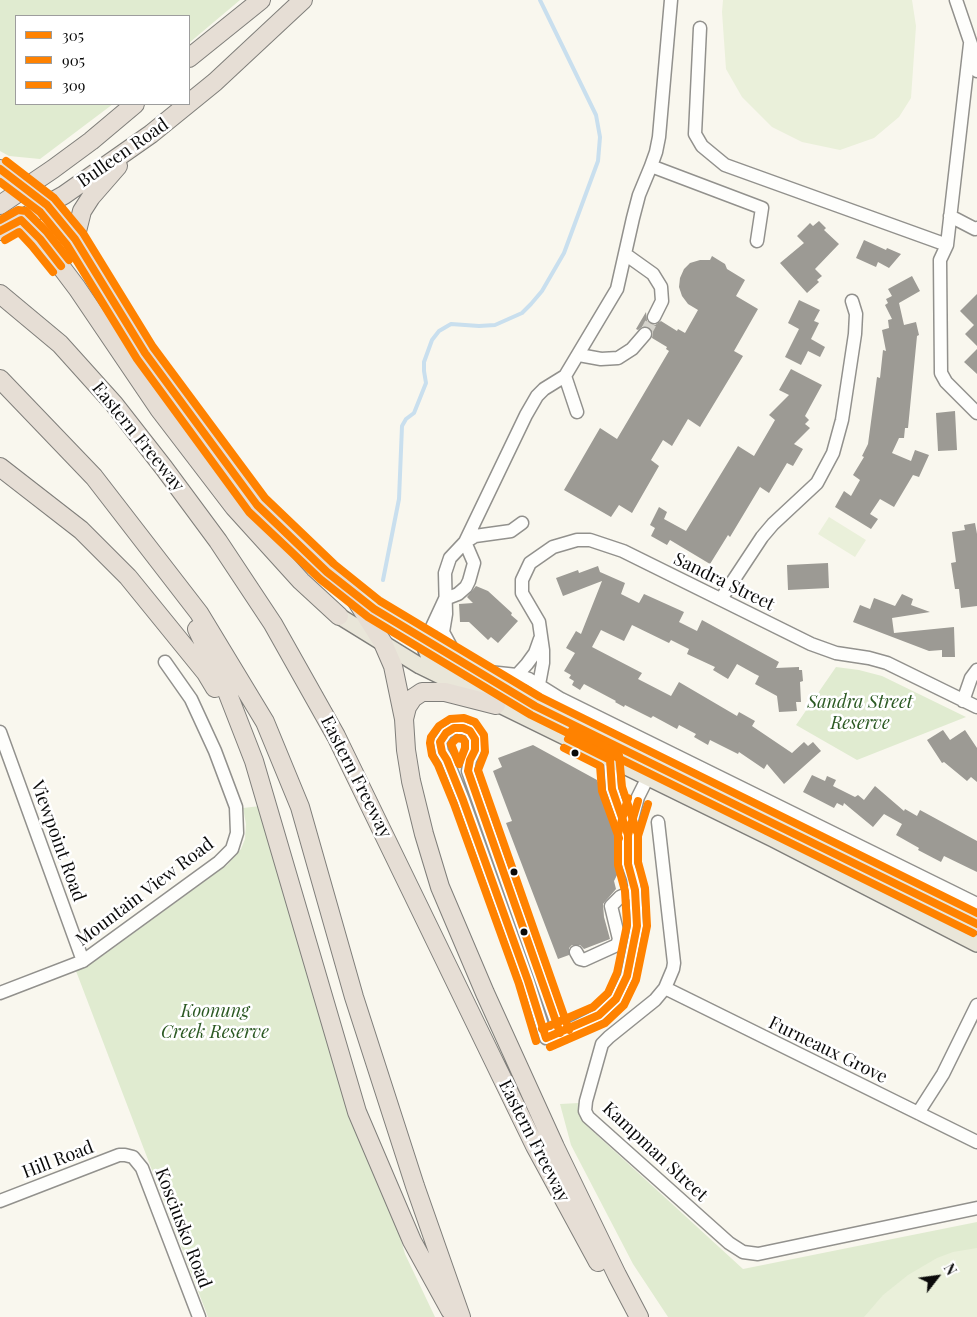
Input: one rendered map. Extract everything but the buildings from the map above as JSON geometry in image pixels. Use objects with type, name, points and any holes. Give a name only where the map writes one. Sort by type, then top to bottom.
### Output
[{"type":"highway","points":[[190,57],[261,0]]},
{"type":"highway","name":"Bulleen Road","points":[[190,103],[303,0]]},
{"type":"highway","name":"Bulleen Road","points":[[0,205],[91,141],[134,105]]},
{"type":"highway","name":"Bulleen Road","points":[[0,232],[47,205],[134,147],[188,105]]},
{"type":"highway","points":[[74,239],[82,211],[134,147]]},
{"type":"highway","points":[[0,169],[47,205],[74,239],[145,353],[257,505],[327,572],[352,592],[383,643],[392,666],[404,719],[406,750],[412,781],[424,834],[440,887],[485,993],[555,1147],[639,1317]]},
{"type":"highway","points":[[21,220],[40,239],[72,280],[159,409],[234,507],[301,581],[340,616]]},
{"type":"highway","name":"Eastern Freeway","points":[[0,294],[60,344],[114,404],[213,533],[274,624],[336,736],[535,1146],[628,1317]]},
{"type":"highway","points":[[0,379],[94,477],[199,613],[265,722],[300,807],[354,997],[415,1186],[461,1317]]},
{"type":"highway","points":[[0,468],[81,530],[128,577],[206,673],[246,739],[357,1112],[412,1241],[454,1317]]},
{"type":"highway","points":[[94,477],[154,558],[191,618],[226,689],[254,761]]},
{"type":"highway","points":[[404,719],[407,707],[413,698],[422,692],[445,692],[496,705]]},
{"type":"main road","points":[[352,592],[374,609],[476,671],[650,772],[772,839],[977,944]]},
{"type":"main road","points":[[340,616],[420,666],[496,705],[610,760],[650,772],[977,924]]},
{"type":"main road","points":[[426,640],[426,650],[435,661],[496,705]]},
{"type":"street","points":[[426,640],[445,599],[458,594],[466,587],[472,575],[474,563],[465,542],[537,396],[550,383],[565,376],[614,297],[620,281],[639,195],[656,152],[659,137],[672,0]]},
{"type":"street","points":[[956,0],[977,71]]},
{"type":"street","points":[[700,28],[695,134],[702,146],[725,165],[946,245]]},
{"type":"street","points":[[970,44],[946,245],[940,260],[941,373],[946,382],[977,413]]},
{"type":"street","points":[[650,166],[762,208],[757,241]]},
{"type":"street","points":[[950,216],[975,229],[977,228]]},
{"type":"street","points":[[625,254],[653,274],[661,287],[662,301],[654,317]]},
{"type":"street","points":[[720,599],[762,537],[816,483],[833,453],[842,420],[855,334],[856,314],[852,300]]},
{"type":"street","points":[[579,355],[601,359],[618,358],[632,350],[645,334]]},
{"type":"street","points":[[565,376],[577,412]]},
{"type":"street","points":[[456,658],[443,632],[446,614],[446,567],[450,558],[465,542],[475,536],[512,531],[522,522]]},
{"type":"street","name":"Sandra Street","points":[[535,706],[543,663],[543,650],[536,616],[522,593],[522,580],[530,563],[553,547],[567,542],[590,540],[607,544],[811,644],[836,653],[878,660],[977,707]]},
{"type":"street","points":[[517,675],[535,653],[541,636]]},
{"type":"street","name":"Mountain View Road","points":[[0,993],[82,961],[220,862],[232,848],[238,833],[236,807],[215,751],[191,699],[166,662]]},
{"type":"street","points":[[963,701],[971,678],[977,670]]},
{"type":"street","points":[[476,671],[517,675],[539,684],[561,699],[977,904]]},
{"type":"street","points":[[560,1033],[468,771],[470,760],[475,750],[475,739],[470,732],[463,728],[454,728],[446,733],[440,742],[442,752],[447,760],[466,809],[528,981],[546,1038],[560,1033],[599,1015],[616,1000],[627,976],[634,949],[637,926],[635,890],[628,864],[628,835],[638,797],[650,772]]},
{"type":"street","name":"Viewpoint Road","points":[[0,732],[82,961]]},
{"type":"street","points":[[610,760],[612,788],[628,835]]},
{"type":"street","name":"Kampman Street","points":[[658,822],[674,964],[665,988],[655,1000],[602,1044],[586,1101],[585,1111],[593,1123],[734,1248],[743,1252],[758,1254],[977,1208]]},
{"type":"street","points":[[576,952],[580,959],[584,960],[617,945],[619,940],[611,906],[620,897],[635,890]]},
{"type":"street","name":"Furneaux Grove","points":[[665,988],[977,1142]]},
{"type":"street","points":[[922,1116],[977,1005]]},
{"type":"street","name":"Hill Road","points":[[0,1201],[119,1155],[129,1155]]},
{"type":"street","name":"Kosciusko Road","points":[[129,1155],[137,1160],[142,1168],[199,1317]]},
{"type":"green space","points":[[0,0],[240,0],[190,42],[190,15],[15,15],[15,105],[112,105],[40,159],[9,156],[0,151]]},
{"type":"green space","points":[[723,0],[912,0],[916,26],[911,98],[899,117],[874,138],[840,150],[802,142],[772,127],[742,97],[726,69],[722,12]]},
{"type":"green space","points":[[829,517],[866,540],[855,557],[818,534]]},
{"type":"green space","name":"Sandra Street Reserve","points":[[836,667],[882,676],[966,717],[857,760],[796,725]]},
{"type":"green space","name":"Koonung Creek Reserve","points":[[269,805],[353,1073],[405,1254],[435,1317],[208,1317],[76,971],[101,957],[227,865],[241,849],[245,839],[246,824],[243,808]]},
{"type":"green space","points":[[579,1103],[578,1110],[587,1126],[743,1269],[977,1222],[977,1317],[668,1317],[633,1264],[571,1145],[560,1104]]},
{"type":"green space","points":[[977,1248],[977,1317],[864,1317],[883,1295],[908,1275],[937,1258],[953,1252]]},
{"type":"waterway","points":[[383,580],[399,499],[402,426],[406,419],[414,413],[426,383],[424,362],[432,340],[439,331],[451,324],[495,325],[522,313],[531,304],[542,291],[564,253],[598,161],[600,137],[596,115],[540,0]]},
{"type":"tunnel","points":[[645,334],[654,317]]},
{"type":"transit line","name":"309","points":[[6,161],[54,198],[83,233],[153,347],[265,498],[334,564],[380,601],[540,697],[977,913]]},
{"type":"transit line","name":"305","points":[[0,169],[47,205],[75,239],[145,353],[257,505],[327,572],[374,609],[535,706],[977,924]]},
{"type":"transit line","name":"905","points":[[0,182],[40,212],[67,245],[137,359],[249,512],[320,579],[368,617],[531,715],[973,933]]},
{"type":"transit line","name":"309","points":[[0,220],[18,210],[26,211],[47,232],[69,260]]},
{"type":"transit line","name":"305","points":[[0,231],[21,220],[40,239],[61,266]]},
{"type":"transit line","name":"905","points":[[5,240],[19,232],[53,272]]},
{"type":"transit line","name":"309","points":[[536,1041],[519,984],[454,804],[432,755],[431,737],[439,726],[450,719],[464,718],[475,722],[484,735],[485,752],[478,770],[569,1030]]},
{"type":"transit line","name":"305","points":[[546,1038],[528,981],[463,800],[442,752],[440,742],[446,733],[454,728],[463,728],[470,731],[475,739],[475,750],[470,760],[468,771],[560,1033]]},
{"type":"transit line","name":"309","points":[[572,730],[619,755],[622,787],[637,832]]},
{"type":"transit line","name":"905","points":[[457,738],[463,739],[465,742],[465,748],[459,764],[451,744],[457,738]]},
{"type":"transit line","name":"305","points":[[568,739],[610,760],[612,789],[628,835]]},
{"type":"transit line","name":"905","points":[[564,748],[600,766],[602,791],[619,838]]},
{"type":"transit line","name":"309","points":[[542,1029],[593,1007],[608,993],[617,973],[627,925],[625,891],[618,865],[618,834],[628,798]]},
{"type":"transit line","name":"305","points":[[546,1038],[599,1015],[616,999],[627,976],[637,926],[635,890],[628,864],[628,835],[638,801]]},
{"type":"transit line","name":"905","points":[[550,1047],[605,1023],[624,1005],[636,980],[647,926],[645,888],[638,862],[638,836],[648,804]]}]
